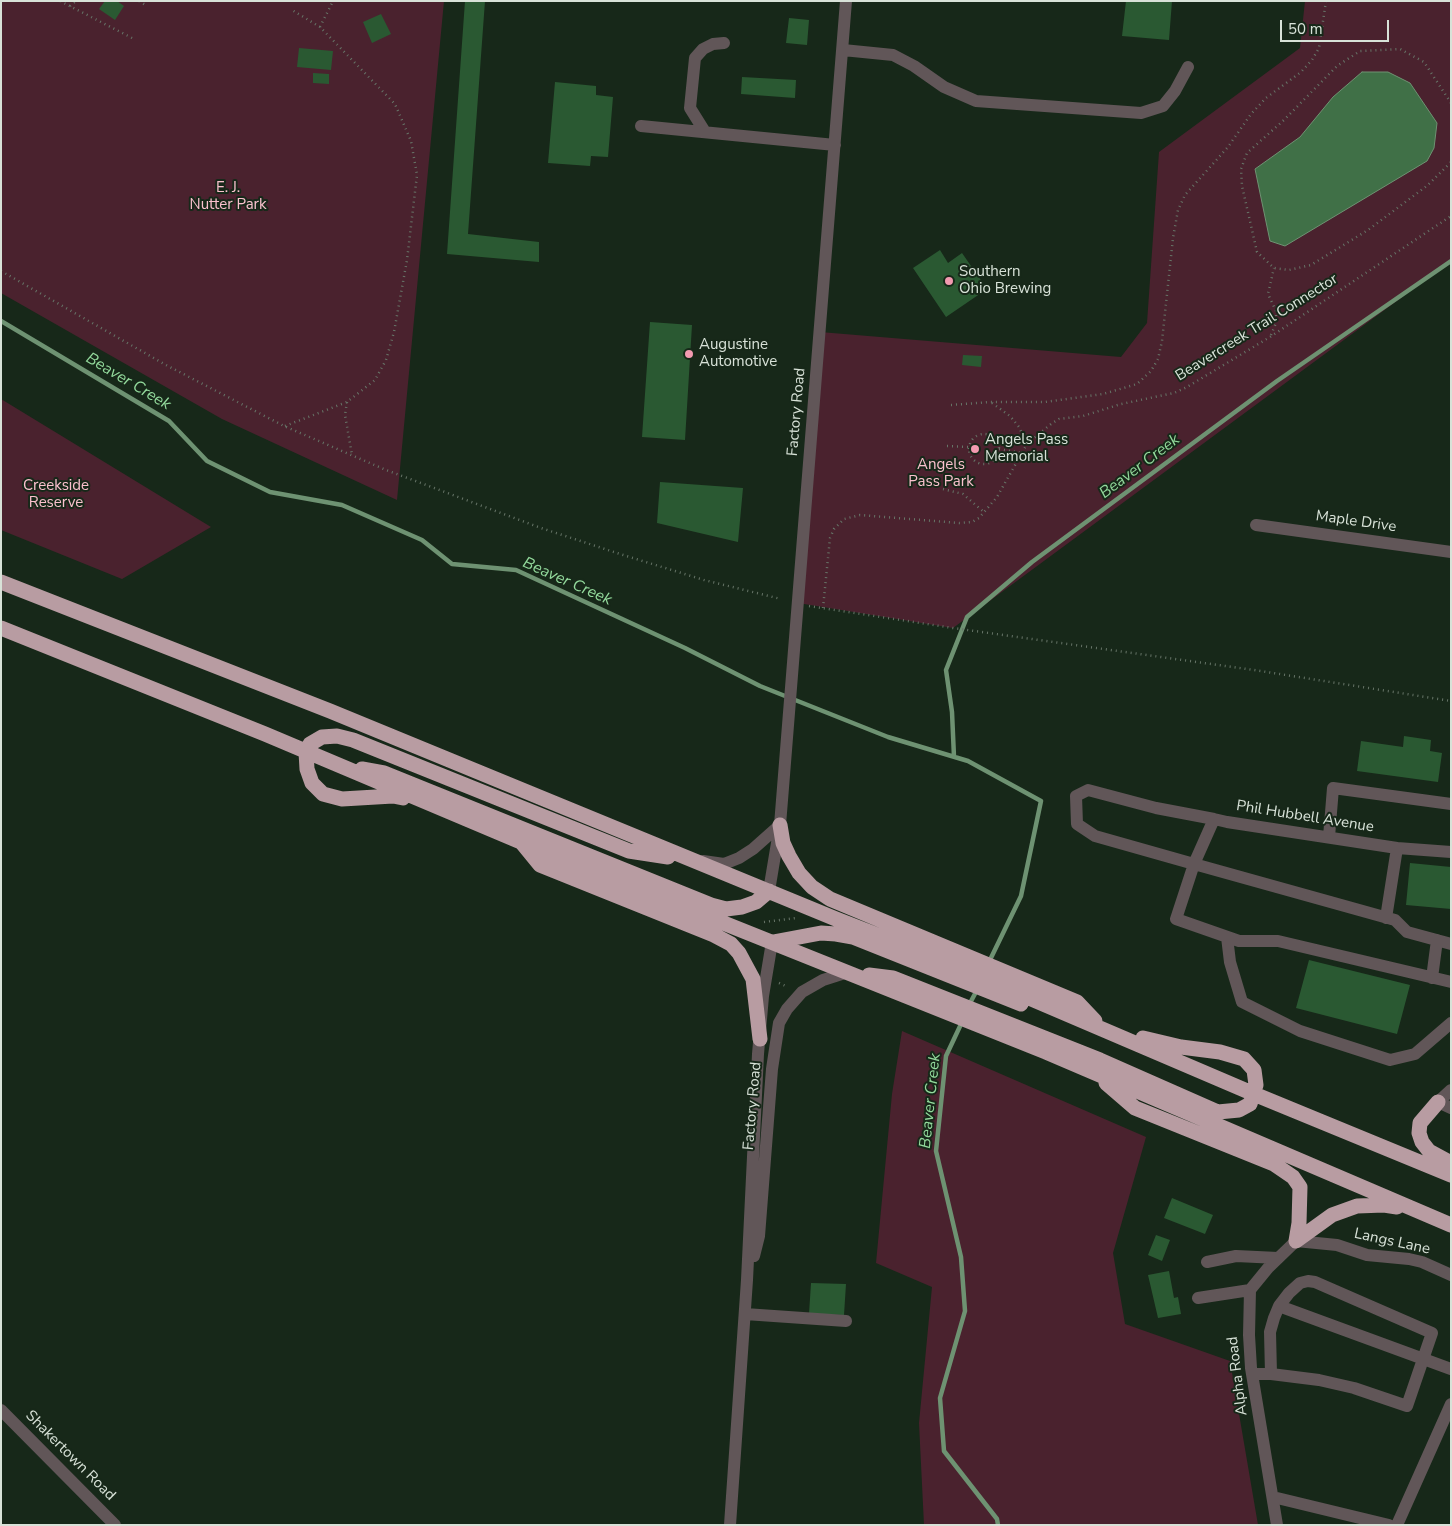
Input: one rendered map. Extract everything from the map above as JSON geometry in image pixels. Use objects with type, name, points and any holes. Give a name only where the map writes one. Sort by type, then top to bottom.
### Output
[{"type":"highway","points":[[1,582],[330,712],[836,919],[932,956]]},
{"type":"highway","points":[[1,628],[521,842],[772,942],[848,972],[917,994],[1018,1034],[1100,1060],[1218,1112],[1239,1110],[1250,1104],[1254,1094],[1256,1085],[1254,1070],[1244,1059],[1220,1052],[1181,1047],[1101,1028],[1076,1002],[1031,982],[932,956],[836,934],[821,933],[772,942]]},
{"type":"highway","points":[[428,803],[393,796],[342,798],[323,794],[312,783],[307,769],[306,752],[310,744],[322,737],[337,736],[353,740],[629,851],[692,860]]},
{"type":"highway","points":[[336,765],[384,773],[711,905],[726,909],[742,907],[756,902],[769,891]]},
{"type":"highway","points":[[780,825],[783,843],[789,856],[799,873],[814,888],[830,899],[932,956],[1031,1003],[1101,1028],[1254,1094],[1451,1175]]},
{"type":"highway","points":[[521,842],[540,865],[714,935],[731,944],[739,953],[753,979],[760,1039]]},
{"type":"highway","points":[[1018,1034],[1093,1073],[1451,1225]]},
{"type":"highway","points":[[1093,1073],[1135,1108],[1274,1164],[1293,1177],[1300,1188],[1299,1223],[1296,1241]]},
{"type":"highway","points":[[1444,1105],[1420,1123],[1419,1133],[1422,1142],[1429,1151],[1451,1163]]},
{"type":"highway","points":[[1296,1241],[1332,1215],[1357,1206],[1384,1206],[1414,1210]]},
{"type":"street","name":"Factory Road","points":[[769,891],[780,825],[846,1]]},
{"type":"street","points":[[704,132],[690,108],[695,58],[703,49],[713,44],[724,43]]},
{"type":"street","points":[[843,50],[893,55],[914,66],[944,87],[976,101],[1141,113],[1163,106],[1175,91],[1188,67]]},
{"type":"street","points":[[641,126],[834,145]]},
{"type":"street","name":"Maple Drive","points":[[1256,525],[1451,552]]},
{"type":"street","points":[[1329,837],[1333,788],[1451,804]]},
{"type":"street","name":"Phil Hubbell Avenue","points":[[1194,864],[1095,836],[1076,824],[1076,796],[1088,790],[1156,808],[1214,819],[1397,848],[1451,852]]},
{"type":"street","points":[[1214,819],[1194,864],[1176,918],[1239,941],[1278,941],[1451,982]]},
{"type":"street","points":[[692,860],[724,864],[739,858],[753,849],[780,825]]},
{"type":"street","points":[[1386,918],[1397,848]]},
{"type":"street","points":[[1194,864],[1395,920],[1406,932],[1451,944]]},
{"type":"street","points":[[1227,937],[1230,962],[1242,1002],[1300,1031],[1390,1060],[1415,1054],[1451,1023]]},
{"type":"street","points":[[1432,978],[1437,940]]},
{"type":"street","name":"Factory Road","points":[[730,1525],[745,1314],[763,996],[772,942]]},
{"type":"street","name":"Factory Road","points":[[747,1280],[759,1236],[772,1069],[779,1023],[802,992],[822,980],[848,972]]},
{"type":"street","points":[[1444,1105],[1451,1090]]},
{"type":"street","points":[[1198,1298],[1250,1290],[1296,1241]]},
{"type":"street","name":"Langs Lane","points":[[1296,1241],[1337,1245],[1367,1255],[1409,1259],[1422,1262],[1451,1275]]},
{"type":"street","points":[[1207,1262],[1236,1256],[1278,1258]]},
{"type":"street","points":[[1253,1374],[1271,1374],[1319,1380],[1354,1388],[1406,1406],[1432,1333],[1315,1282],[1300,1283],[1279,1306],[1274,1318],[1270,1332],[1271,1374]]},
{"type":"street","name":"Alpha Road","points":[[1250,1290],[1249,1335],[1253,1374],[1277,1525]]},
{"type":"street","points":[[1279,1306],[1451,1369]]},
{"type":"street","points":[[745,1314],[846,1321]]},
{"type":"street","points":[[1397,1525],[1451,1404]]},
{"type":"street","name":"Shakertown Road","points":[[1,1410],[115,1525]]},
{"type":"street","points":[[1273,1497],[1389,1525]]},
{"type":"path","points":[[60,1],[134,40]]},
{"type":"path","points":[[70,6],[76,1]]},
{"type":"path","points":[[139,1],[147,6]]},
{"type":"path","points":[[320,27],[333,1]]},
{"type":"path","points":[[951,405],[992,402],[1045,402],[1103,394],[1137,384],[1151,372],[1158,359],[1162,341],[1173,238],[1178,210],[1185,195],[1228,147],[1251,114],[1266,98],[1300,72],[1312,60],[1320,48],[1326,1]]},
{"type":"path","points":[[284,426],[347,402],[375,380],[386,360],[394,332],[417,175],[411,141],[395,104],[320,27],[292,10]]},
{"type":"path","points":[[1451,103],[1424,62],[1400,49],[1360,51],[1337,66],[1284,120],[1247,153],[1241,169],[1242,186],[1257,252],[1274,268],[1289,270],[1311,265],[1368,230],[1428,186],[1451,162]]},
{"type":"path","name":"Beavercreek Trail Connector","points":[[985,513],[1011,475],[1027,444],[1059,419],[1082,416],[1120,404],[1174,393],[1187,387],[1270,336],[1451,216]]},
{"type":"path","points":[[1270,336],[1276,324],[1276,311],[1268,294],[1274,268]]},
{"type":"path","points":[[1,271],[166,365],[284,426],[386,470],[611,551],[704,580],[781,599]]},
{"type":"path","points":[[347,402],[346,415],[352,455]]},
{"type":"path","points":[[992,402],[1019,426],[1027,444]]},
{"type":"path","points":[[982,434],[992,436],[996,440],[999,449],[995,459],[985,464],[975,461],[969,452],[969,447],[974,438],[982,434]]},
{"type":"path","points":[[947,446],[969,447]]},
{"type":"path","points":[[999,449],[1022,453]]},
{"type":"path","points":[[823,608],[830,538],[834,529],[844,519],[860,515],[965,523],[980,518],[985,513],[963,494],[943,489]]},
{"type":"path","points":[[809,606],[1254,670],[1451,701]]},
{"type":"path","points":[[760,923],[797,917]]},
{"type":"path","points":[[779,983],[788,987]]},
{"type":"green space","name":"E. J. Nutter Park","points":[[1,1],[444,1],[397,500],[222,419],[1,293]]},
{"type":"green space","name":"Angels Pass Park","points":[[1305,1],[1451,1],[1451,261],[953,628],[798,603],[820,332],[1121,357],[1147,323],[1159,152],[1300,48]]},
{"type":"green space","name":"Creekside Reserve","points":[[1,399],[211,527],[122,579],[1,530]]},
{"type":"green space","points":[[902,1031],[1146,1137],[1113,1253],[1125,1324],[1230,1361],[1258,1525],[924,1525],[919,1423],[932,1287],[876,1263],[892,1094]]},
{"type":"shaded area","points":[[1362,72],[1388,72],[1410,83],[1437,123],[1434,148],[1427,161],[1285,246],[1270,241],[1255,169],[1300,137],[1333,97]]},
{"type":"building","points":[[105,1],[117,1],[124,6],[115,20],[99,9]]},
{"type":"building","points":[[465,1],[485,1],[468,234],[539,242],[539,262],[447,254]]},
{"type":"building","points":[[1126,1],[1172,1],[1169,40],[1122,36]]},
{"type":"building","points":[[381,14],[391,34],[372,43],[363,22]]},
{"type":"building","points":[[789,18],[809,20],[807,45],[786,43]]},
{"type":"building","points":[[299,48],[333,51],[331,70],[297,67]]},
{"type":"building","points":[[313,73],[329,74],[329,84],[313,83]]},
{"type":"building","points":[[742,77],[796,80],[795,98],[741,94]]},
{"type":"building","points":[[555,82],[596,86],[596,95],[613,97],[608,157],[591,156],[590,166],[548,163]]},
{"type":"building","points":[[940,250],[948,263],[962,253],[987,289],[946,317],[913,268]]},
{"type":"building","points":[[650,322],[692,325],[685,440],[642,437]]},
{"type":"building","points":[[963,355],[982,356],[981,367],[962,365]]},
{"type":"building","points":[[660,482],[743,488],[738,542],[657,523]]},
{"type":"building","points":[[1404,736],[1431,740],[1430,751],[1442,753],[1438,782],[1357,771],[1361,741],[1403,747]]},
{"type":"building","points":[[1410,863],[1451,867],[1451,909],[1406,905]]},
{"type":"building","points":[[1309,960],[1410,985],[1397,1034],[1296,1008]]},
{"type":"building","points":[[1172,1198],[1213,1215],[1205,1234],[1164,1218]]},
{"type":"building","points":[[1156,1235],[1170,1240],[1162,1261],[1148,1255]]},
{"type":"building","points":[[1169,1271],[1174,1298],[1178,1297],[1181,1314],[1158,1318],[1148,1275]]},
{"type":"building","points":[[811,1283],[846,1284],[844,1315],[809,1314]]},
{"type":"waterway","name":"Beaver Creek","points":[[954,757],[952,712],[946,670],[967,617],[1032,562],[1277,381],[1451,261]]},
{"type":"waterway","name":"Beaver Creek","points":[[1,321],[169,421],[207,461],[270,492],[342,505],[422,540],[452,564],[516,570],[685,648],[760,686],[888,737],[968,761],[1041,801],[1021,896],[989,962]]},
{"type":"waterway","name":"Beaver Creek","points":[[969,1005],[977,990]]},
{"type":"waterway","name":"Beaver Creek","points":[[962,1022],[946,1056],[936,1151],[961,1257],[965,1311],[940,1398],[944,1451],[997,1519],[998,1525]]},
{"type":"place","name":"Southern Ohio Brewing","points":[[949,281]]},
{"type":"place","name":"Augustine Automotive","points":[[689,354]]},
{"type":"place","name":"Angels Pass Memorial","points":[[975,449]]}]
